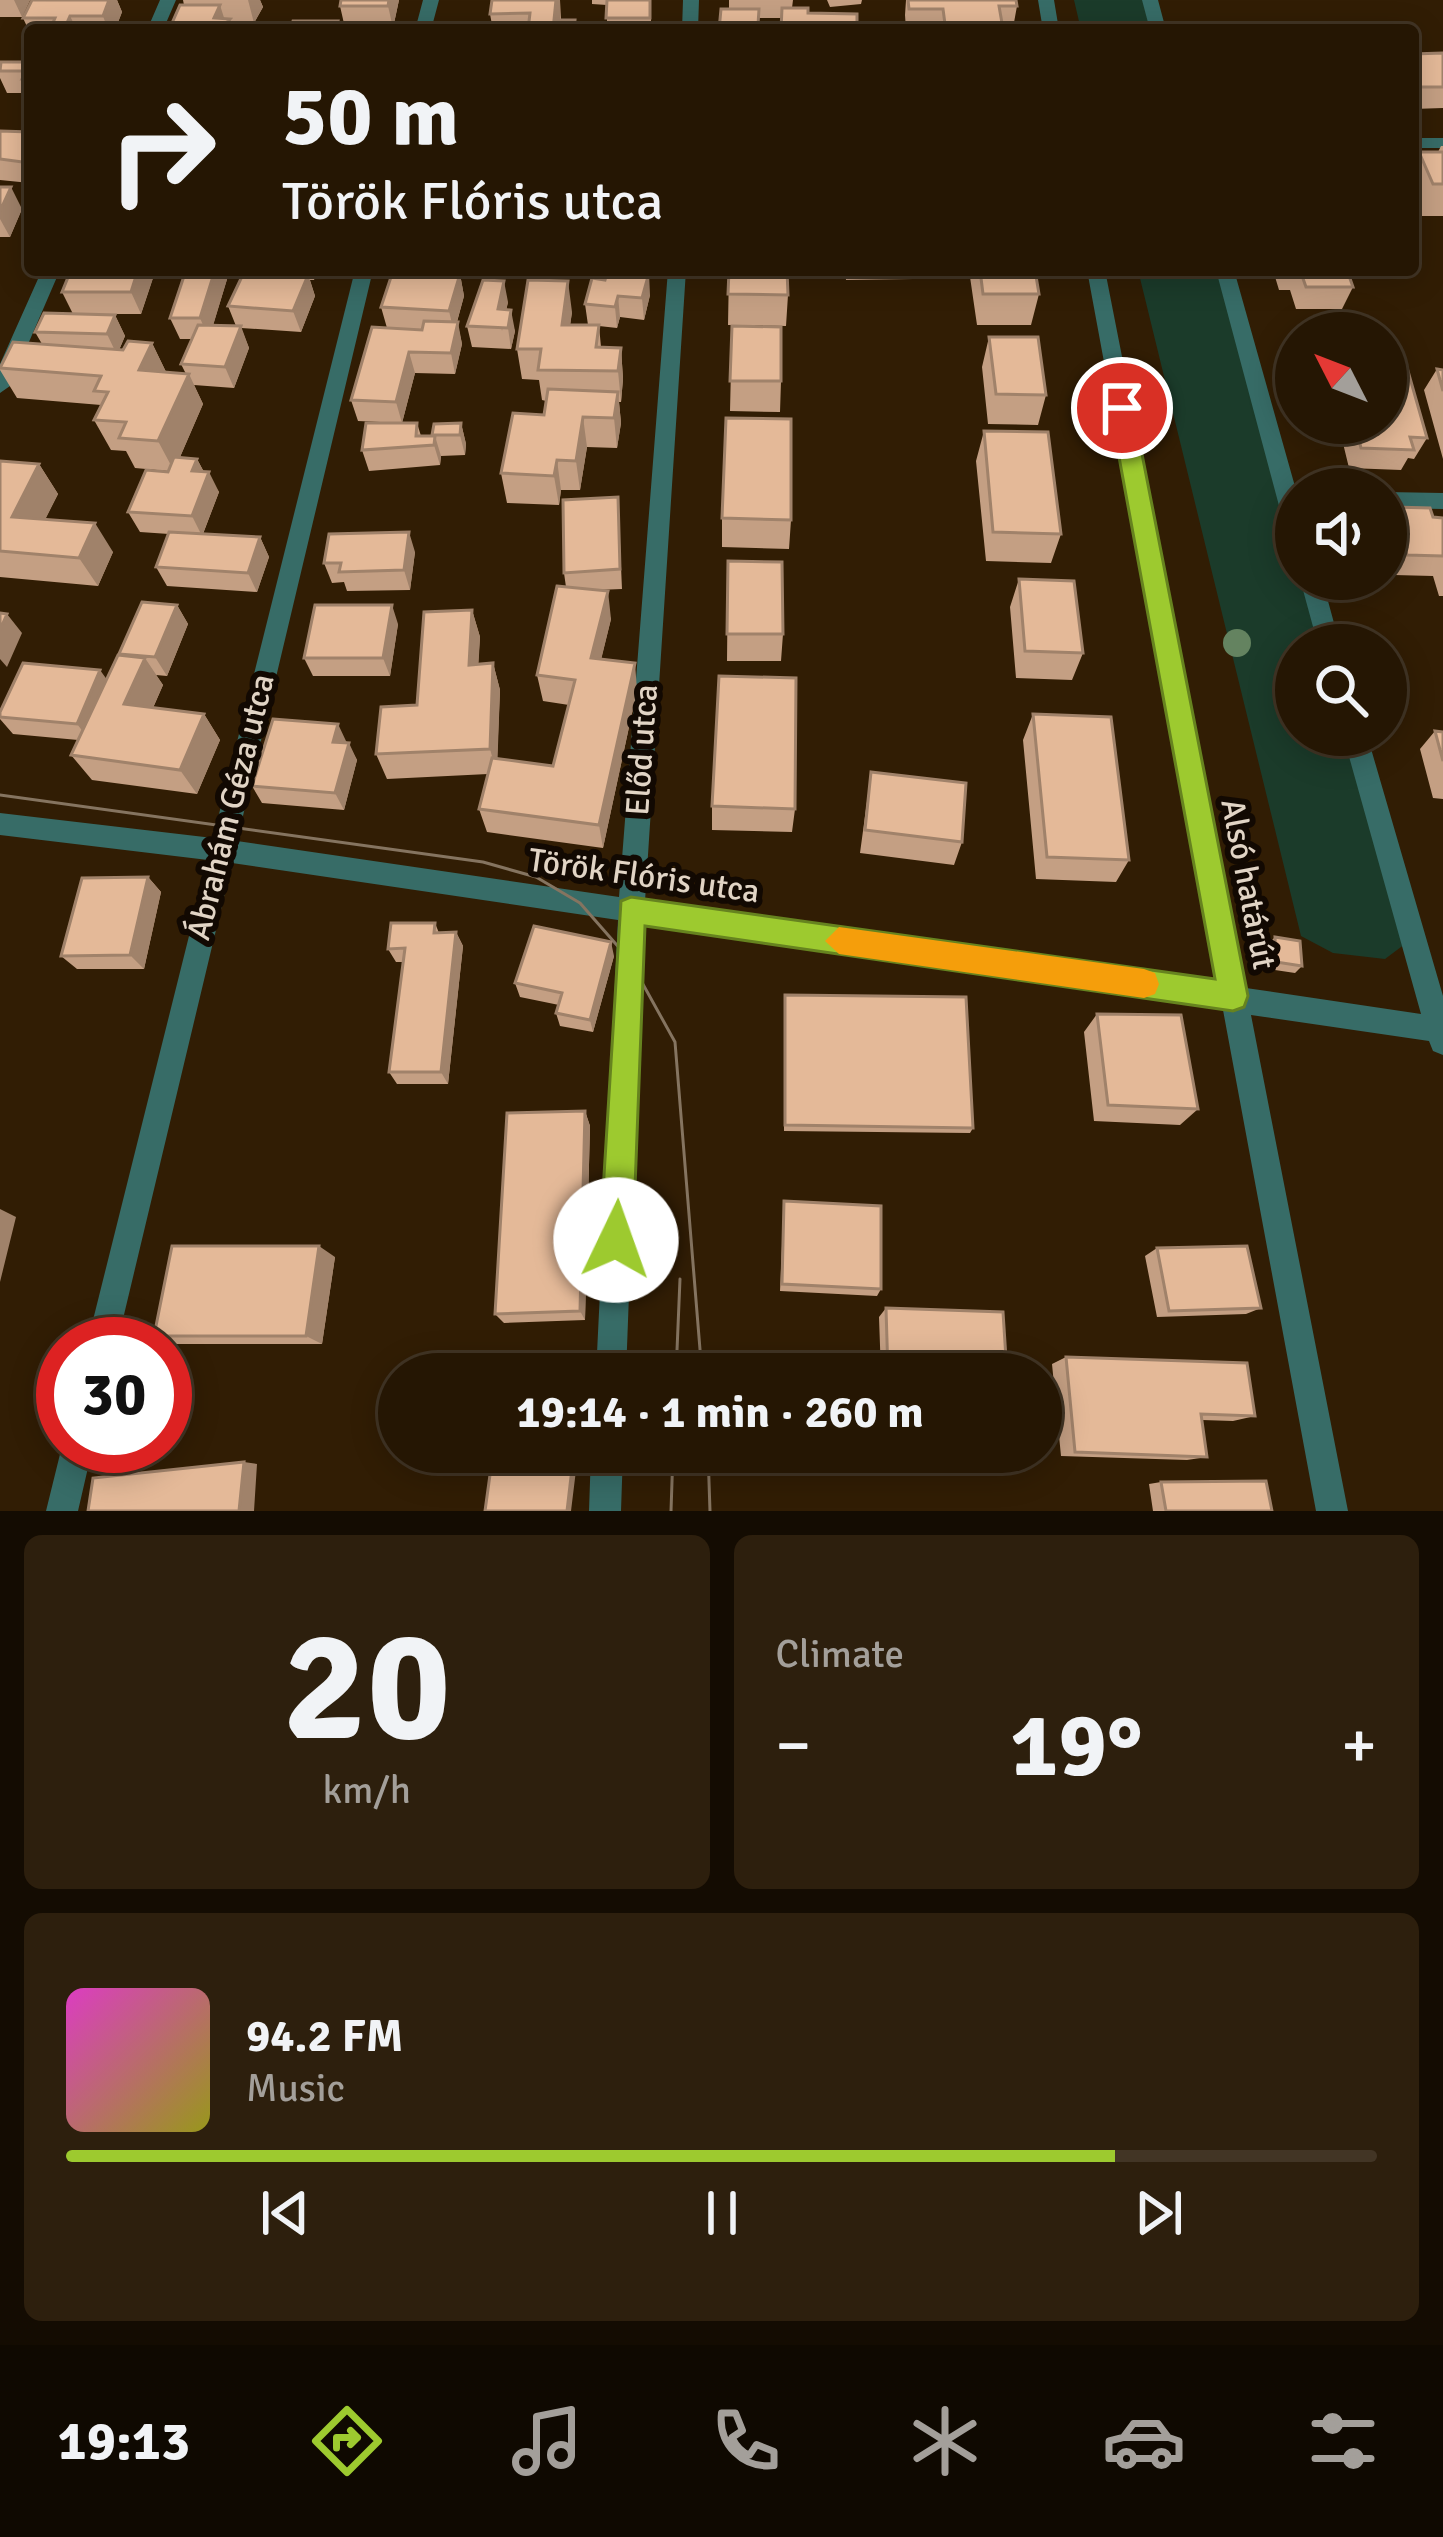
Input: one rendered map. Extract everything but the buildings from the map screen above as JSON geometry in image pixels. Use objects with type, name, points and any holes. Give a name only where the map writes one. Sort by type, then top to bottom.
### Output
[{"type":"street","points":[[0,386],[48,276]]},
{"type":"street","name":"Ábrahám Géza utca","points":[[108,1317],[363,276]]},
{"type":"street","name":"Előd utca","points":[[611,1353],[631,910],[677,276]]},
{"type":"street","name":"Alsó határút","points":[[1097,276],[1332,1511]]},
{"type":"street","points":[[1227,276],[1283,468]]},
{"type":"street","points":[[1407,500],[1443,501]]},
{"type":"street","points":[[1361,756],[1436,1032]]},
{"type":"street","name":"Török Flóris utca","points":[[0,824],[220,850],[1233,996],[1436,1032]]},
{"type":"street","points":[[62,1511],[71,1473]]},
{"type":"street","points":[[604,1511],[606,1473]]},
{"type":"green space","points":[[1074,0],[1144,0],[1150,24],[1080,24]]},
{"type":"green space","points":[[1139,276],[1221,276],[1275,473],[1275,600],[1310,600],[1317,624],[1275,624],[1275,756],[1354,756],[1405,944],[1385,959],[1333,953],[1301,936]]},
{"type":"tram line","points":[[0,795],[483,862],[536,877],[580,903],[629,959],[675,1042],[700,1353]]},
{"type":"tram line","points":[[677,1353],[680,1279]]},
{"type":"tram line","points":[[671,1511],[672,1473]]},
{"type":"tram line","points":[[709,1473],[710,1511]]},
{"type":"slow traffic","points":[[839,941],[1144,984]]},
{"type":"route","points":[[616,1240],[631,910],[1233,996],[1122,408]]}]
